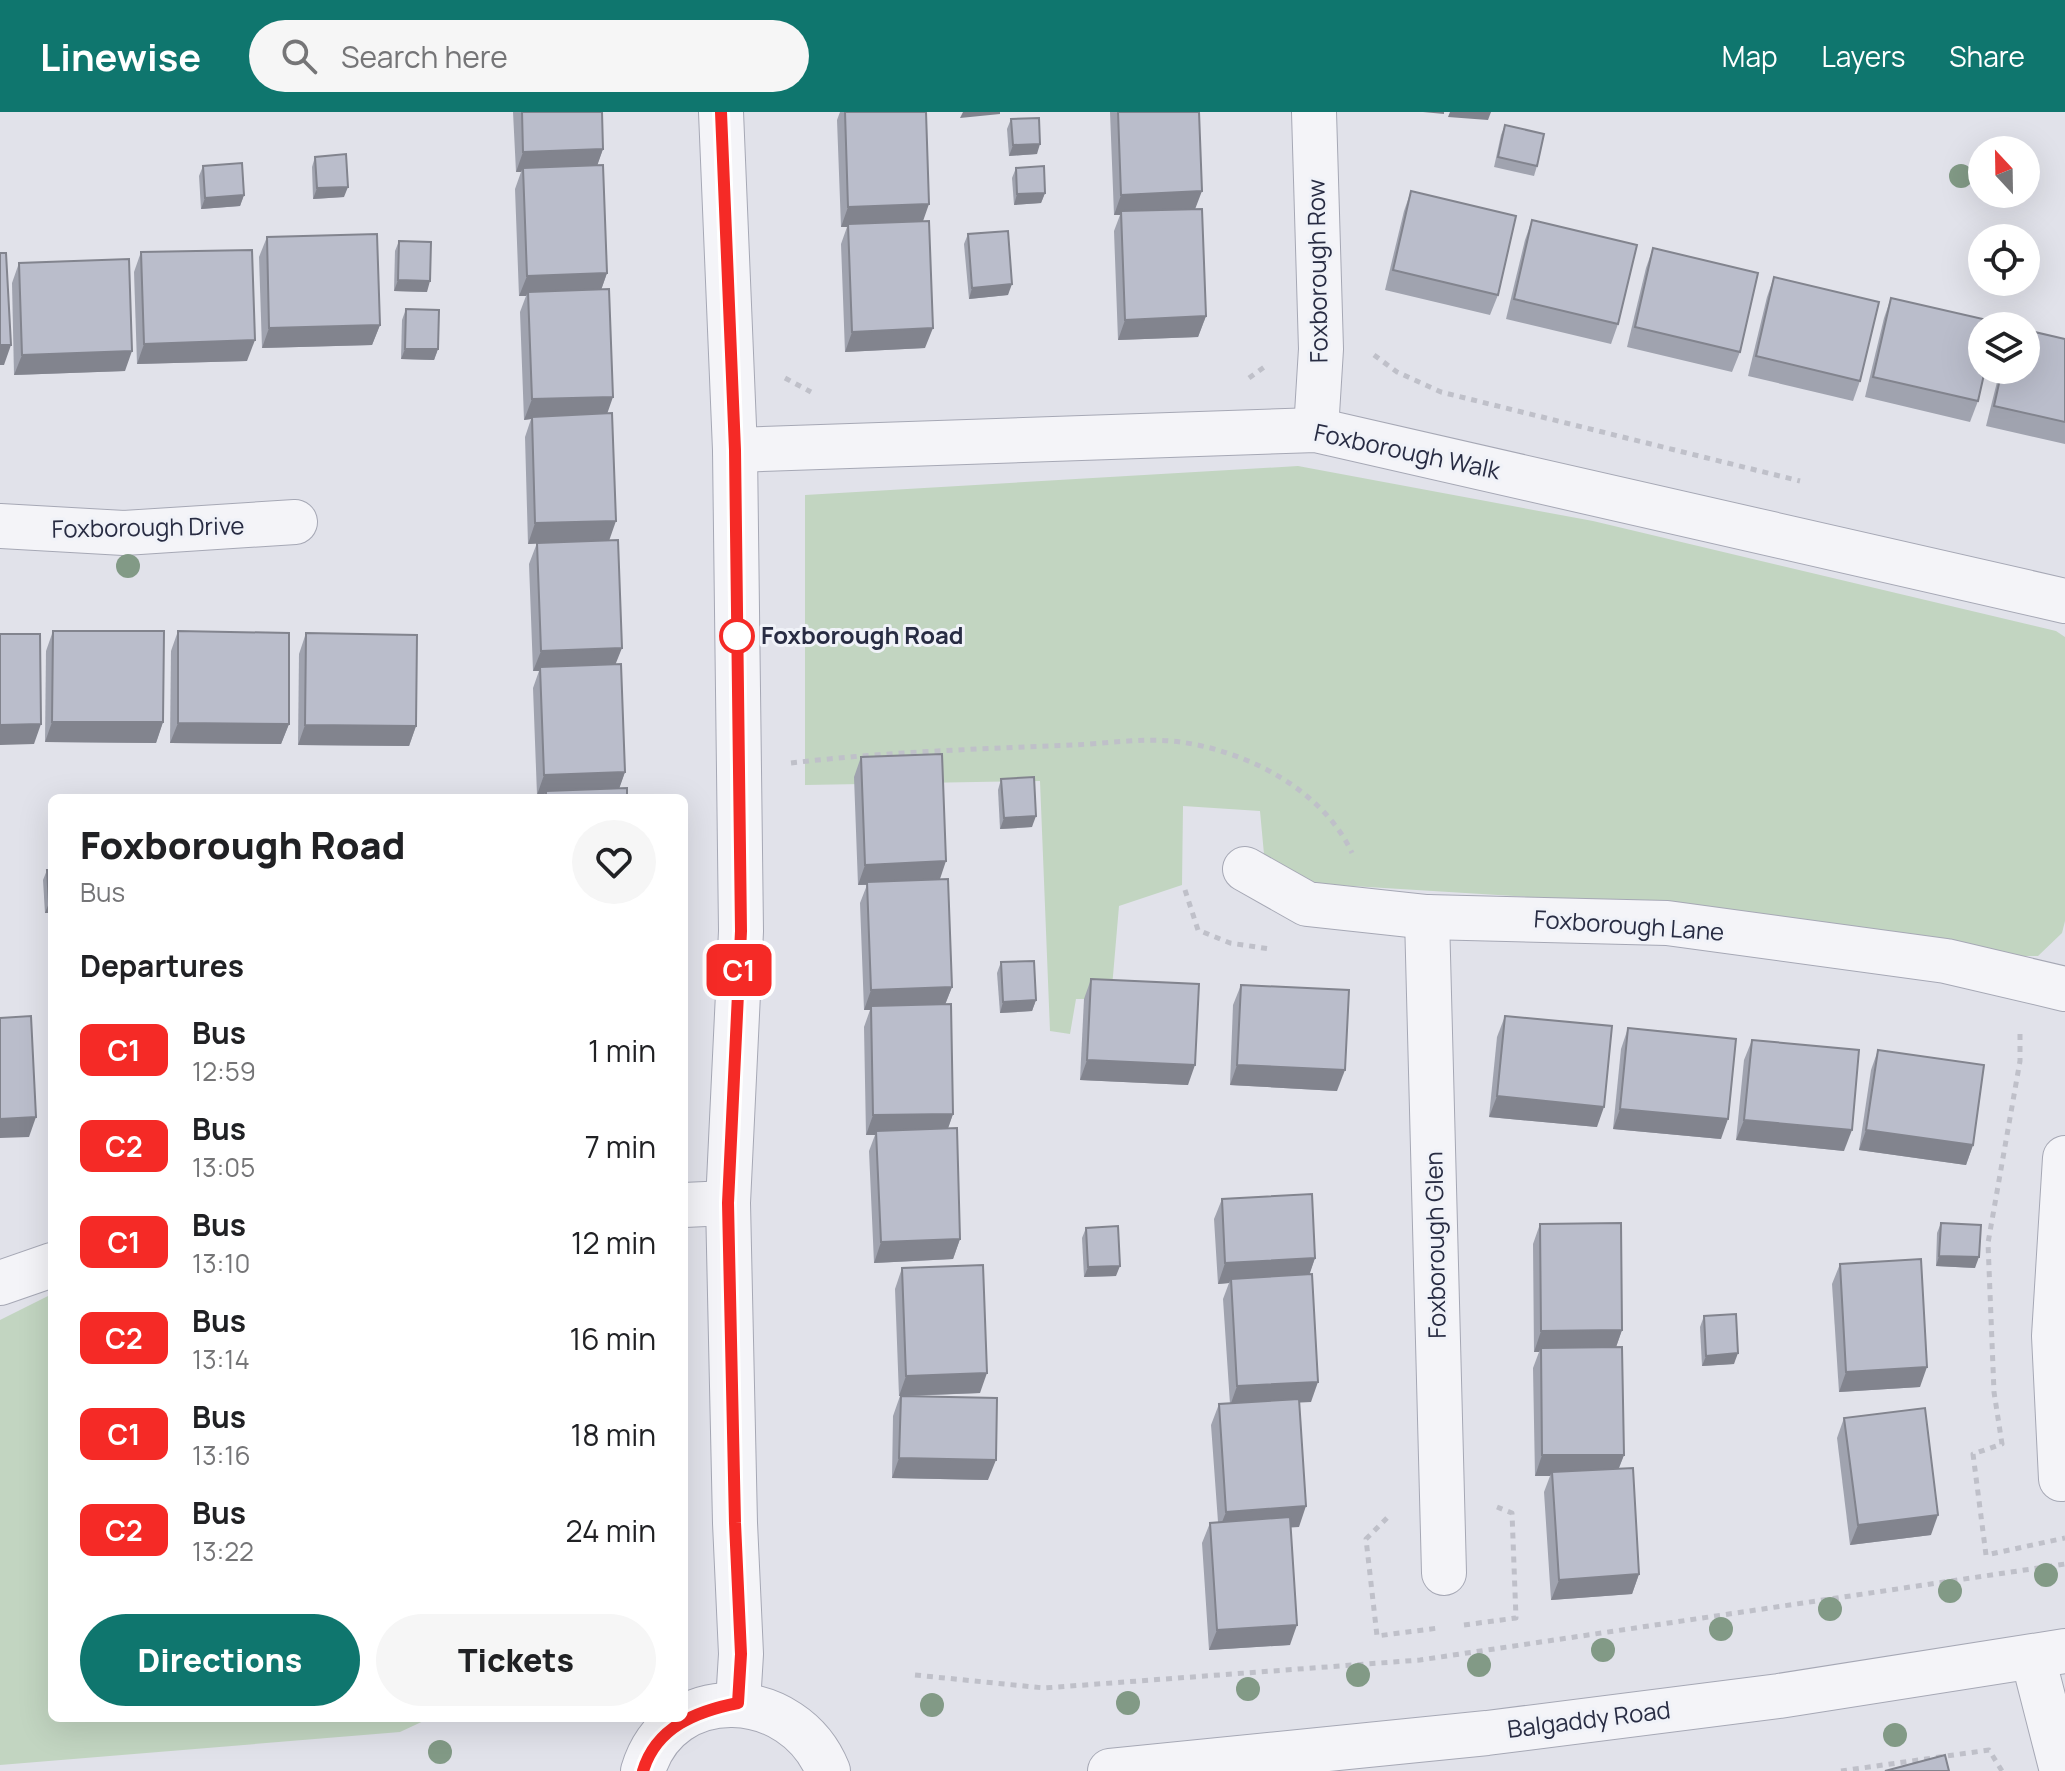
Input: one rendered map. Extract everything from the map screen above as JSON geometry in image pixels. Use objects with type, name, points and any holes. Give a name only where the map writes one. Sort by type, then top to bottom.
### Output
[{"type":"street","points":[[721,112],[735,450],[741,931],[728,1203],[741,1654],[738,1703]]},
{"type":"street","name":"Foxborough Row","points":[[1314,112],[1321,349],[1316,430]]},
{"type":"street","name":"Foxborough Walk","points":[[735,450],[1316,430],[2065,601]]},
{"type":"street","name":"Foxborough Drive","points":[[0,526],[124,533],[295,522]]},
{"type":"street","name":"Foxborough Lane","points":[[1245,869],[1307,904],[1427,917],[1667,923],[1946,961],[2065,989]]},
{"type":"street","name":"Foxborough Glen","points":[[1427,917],[1444,1573]]},
{"type":"street","points":[[2061,1479],[2054,1336],[2065,1158]]},
{"type":"street","points":[[688,1205],[728,1203]]},
{"type":"street","points":[[0,1283],[48,1266]]},
{"type":"street","points":[[2049,1654],[2062,1771]]},
{"type":"street","name":"Balgaddy Road","points":[[1110,1771],[1503,1731],[1779,1696],[2049,1654]]},
{"type":"street","points":[[688,1718],[706,1709],[738,1703],[764,1708],[791,1721],[813,1742],[828,1771]]},
{"type":"street","points":[[643,1771],[659,1741],[680,1722]]},
{"type":"path","points":[[1371,352],[1397,372],[1441,392],[1807,483]]},
{"type":"path","points":[[1234,378],[1250,378],[1274,359]]},
{"type":"path","points":[[784,377],[811,392],[827,392]]},
{"type":"path","points":[[779,765],[1020,747],[1179,741],[1238,757],[1276,775],[1313,801],[1350,849],[1355,863]]},
{"type":"path","points":[[1185,890],[1198,930],[1230,943],[1275,949]]},
{"type":"path","points":[[2009,1027],[2020,1033],[2020,1061],[1988,1243],[1994,1392],[2002,1444],[1973,1454],[1986,1555],[2065,1538]]},
{"type":"path","points":[[1393,1512],[1366,1539],[1377,1636],[1516,1618],[1512,1513],[1491,1504]]},
{"type":"path","points":[[915,1675],[1044,1688],[1420,1660],[2065,1564]]},
{"type":"path","points":[[1841,1771],[1989,1750],[2002,1771]]},
{"type":"green space","points":[[1298,466],[1593,521],[2056,631],[2065,637],[2065,921],[2062,933],[2038,956],[1994,956],[1707,908],[1287,882],[1265,865],[1260,811],[1183,806],[1182,885],[1119,906],[1111,999],[1076,999],[1070,1034],[1050,1031],[1040,781],[805,785],[805,495]]},
{"type":"green space","points":[[48,1296],[48,1722],[421,1722],[400,1732],[0,1765],[0,1320]]},
{"type":"building","points":[[522,112],[602,112],[603,149],[523,152]]},
{"type":"building","points":[[845,112],[926,112],[929,204],[848,207]]},
{"type":"building","points":[[1118,112],[1199,112],[1202,191],[1121,195]]},
{"type":"building","points":[[1039,118],[1040,144],[1013,145],[1011,119]]},
{"type":"building","points":[[1505,125],[1544,134],[1537,166],[1498,157]]},
{"type":"building","points":[[346,154],[348,187],[317,188],[315,157]]},
{"type":"building","points":[[242,163],[244,195],[205,198],[203,166]]},
{"type":"building","points":[[603,165],[607,273],[527,276],[523,168]]},
{"type":"building","points":[[1044,166],[1045,193],[1017,194],[1016,168]]},
{"type":"building","points":[[1411,191],[1516,216],[1498,295],[1393,270]]},
{"type":"building","points":[[1202,209],[1206,316],[1125,320],[1121,211]]},
{"type":"building","points":[[1532,220],[1637,245],[1618,324],[1514,299]]},
{"type":"building","points":[[929,221],[933,328],[852,332],[848,224]]},
{"type":"building","points":[[1008,231],[1012,284],[972,288],[968,234]]},
{"type":"building","points":[[377,234],[380,325],[269,328],[267,237]]},
{"type":"building","points":[[399,241],[431,242],[430,281],[398,280]]},
{"type":"building","points":[[1653,248],[1758,273],[1740,352],[1635,327]]},
{"type":"building","points":[[252,250],[255,340],[144,344],[141,252]]},
{"type":"building","points":[[0,253],[6,253],[11,345],[0,345]]},
{"type":"building","points":[[129,259],[132,351],[22,355],[19,263]]},
{"type":"building","points":[[1774,277],[1879,302],[1860,381],[1756,356]]},
{"type":"building","points":[[609,289],[613,397],[532,399],[528,292]]},
{"type":"building","points":[[1891,298],[1968,316],[1968,384],[1982,384],[1978,401],[1873,377]]},
{"type":"building","points":[[406,309],[439,310],[438,349],[405,349]]},
{"type":"building","points":[[2040,333],[2065,339],[2065,422],[1994,406],[1999,384],[2040,384]]},
{"type":"building","points":[[612,413],[616,521],[535,523],[532,417]]},
{"type":"building","points":[[618,540],[622,648],[541,651],[537,543]]},
{"type":"building","points":[[53,631],[164,631],[163,722],[52,722]]},
{"type":"building","points":[[178,631],[289,633],[289,724],[178,723]]},
{"type":"building","points":[[306,633],[417,635],[416,726],[305,725]]},
{"type":"building","points":[[0,634],[40,634],[41,724],[0,725]]},
{"type":"building","points":[[621,664],[625,772],[544,775],[540,667]]},
{"type":"building","points":[[942,754],[946,861],[865,865],[861,757]]},
{"type":"building","points":[[1034,777],[1036,816],[1004,818],[1001,779]]},
{"type":"building","points":[[627,788],[627,794],[546,794],[546,791]]},
{"type":"building","points":[[948,879],[952,987],[871,990],[867,882]]},
{"type":"building","points":[[1034,961],[1036,1000],[1003,1002],[1001,962]]},
{"type":"building","points":[[1091,979],[1199,984],[1195,1065],[1087,1060]]},
{"type":"building","points":[[1241,985],[1349,990],[1345,1070],[1237,1065]]},
{"type":"building","points":[[951,1004],[953,1114],[873,1115],[871,1006]]},
{"type":"building","points":[[31,1016],[36,1117],[0,1119],[0,1018]]},
{"type":"building","points":[[1505,1016],[1612,1026],[1604,1107],[1497,1096]]},
{"type":"building","points":[[1628,1028],[1736,1039],[1728,1119],[1620,1109]]},
{"type":"building","points":[[1752,1040],[1859,1050],[1852,1130],[1744,1120]]},
{"type":"building","points":[[1878,1050],[1984,1065],[1973,1145],[1866,1130]]},
{"type":"building","points":[[957,1128],[960,1239],[881,1242],[876,1131]]},
{"type":"building","points":[[1312,1194],[1315,1258],[1225,1263],[1222,1199]]},
{"type":"building","points":[[1621,1223],[1622,1330],[1541,1331],[1540,1224]]},
{"type":"building","points":[[1941,1223],[1981,1225],[1979,1257],[1939,1256]]},
{"type":"building","points":[[1118,1226],[1120,1266],[1088,1267],[1086,1228]]},
{"type":"building","points":[[1921,1259],[1927,1367],[1846,1372],[1840,1264]]},
{"type":"building","points":[[983,1265],[987,1373],[906,1376],[902,1268]]},
{"type":"building","points":[[1312,1274],[1318,1382],[1237,1386],[1231,1279]]},
{"type":"building","points":[[1736,1314],[1738,1353],[1706,1356],[1704,1316]]},
{"type":"building","points":[[1622,1347],[1624,1455],[1542,1455],[1541,1348]]},
{"type":"building","points":[[901,1396],[997,1398],[996,1460],[899,1458]]},
{"type":"building","points":[[1299,1399],[1306,1506],[1226,1512],[1219,1404]]},
{"type":"building","points":[[1925,1408],[1938,1515],[1858,1525],[1844,1418]]},
{"type":"building","points":[[1633,1468],[1639,1574],[1559,1580],[1552,1472]]},
{"type":"building","points":[[1290,1517],[1297,1625],[1217,1630],[1210,1523]]},
{"type":"building","points":[[1945,1755],[1949,1771],[1885,1771]]},
{"type":"bus line","name":"C1","points":[[688,1718],[706,1709],[738,1703],[741,1654],[728,1203],[741,931],[740,821],[735,450],[721,112]]},
{"type":"bus line","name":"C1","points":[[643,1771],[659,1741],[680,1722]]},
{"type":"place","name":"Foxborough Road","points":[[737,636]]}]
